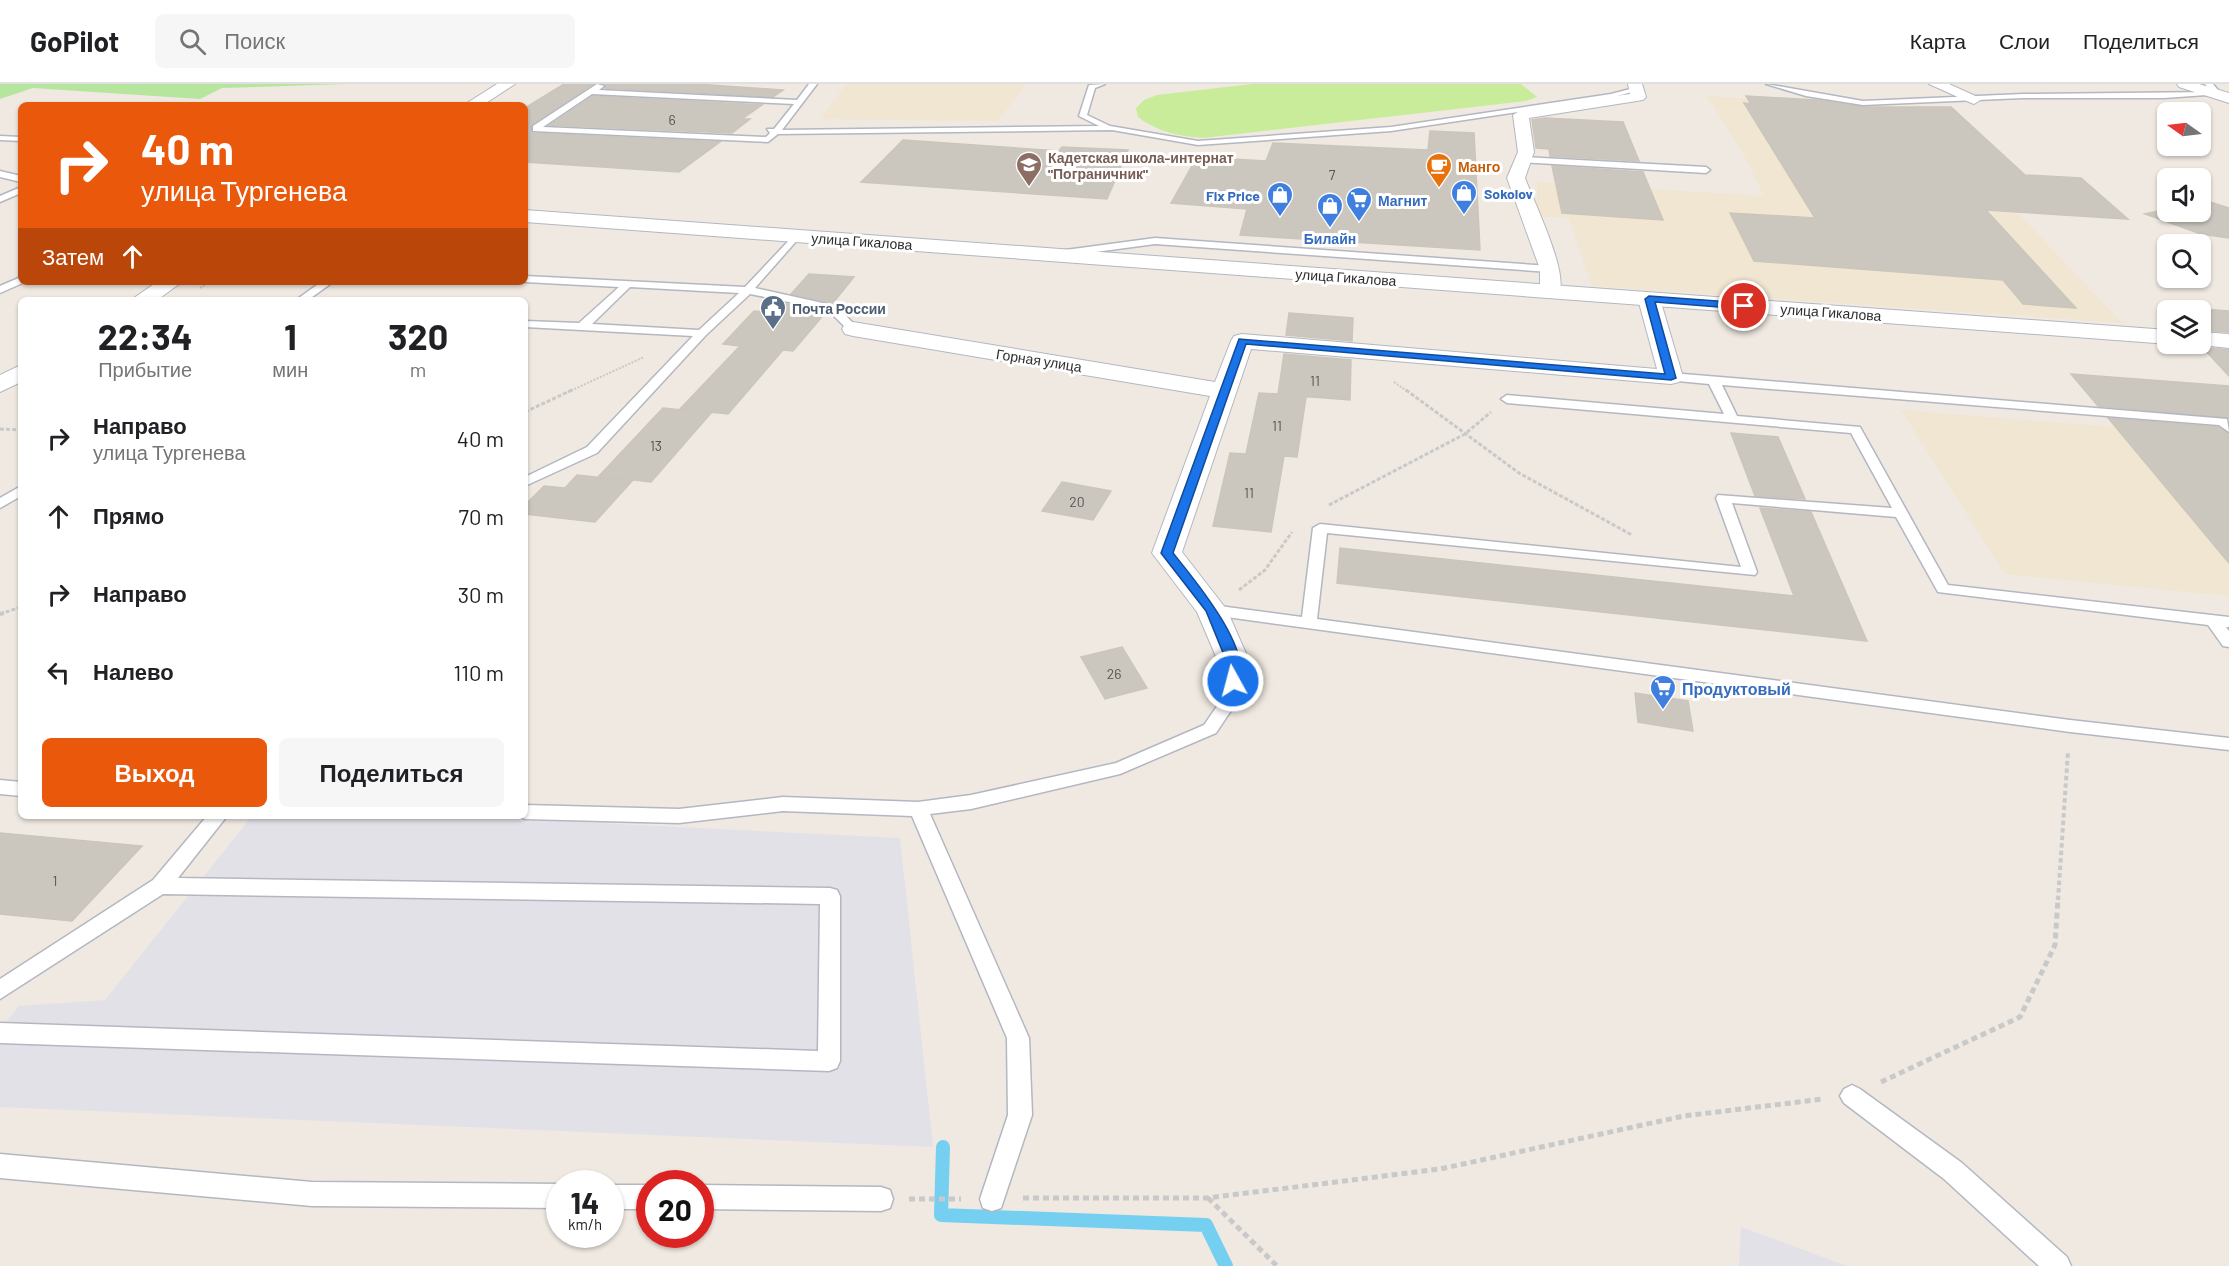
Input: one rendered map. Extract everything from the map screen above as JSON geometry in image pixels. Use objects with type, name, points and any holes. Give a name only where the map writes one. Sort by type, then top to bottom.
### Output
[{"type":"street","points":[[477,102],[507,84]]},
{"type":"street","points":[[1936,84],[1974,99]]},
{"type":"street","points":[[2184,84],[2221,92]]},
{"type":"street","points":[[1551,291],[1550,269],[1516,178],[1526,152],[1521,115],[1638,97],[1635,87]]},
{"type":"street","name":"улица Гикалова","points":[[528,216],[2157,336]]},
{"type":"street","points":[[147,297],[167,285]]},
{"type":"street","points":[[1235,665],[1212,610],[1167,553],[1242,341],[1671,378],[1649,299]]},
{"type":"street","name":"Горная улица","points":[[853,329],[1224,391]]},
{"type":"street","points":[[2211,340],[2229,341]]},
{"type":"street","points":[[0,385],[18,374]]},
{"type":"lane","points":[[603,84],[547,122],[536,126],[768,140],[813,84]]},
{"type":"lane","points":[[1101,84],[1090,85],[1083,116],[1112,128]]},
{"type":"lane","points":[[1770,84],[1806,94],[1863,103],[2221,92]]},
{"type":"lane","points":[[547,122],[776,132],[1112,128],[1198,144],[1391,129],[1611,96],[1635,87]]},
{"type":"lane","points":[[591,92],[799,102]]},
{"type":"lane","points":[[0,138],[18,139]]},
{"type":"lane","points":[[1523,160],[1706,170]]},
{"type":"lane","points":[[0,174],[18,178]]},
{"type":"lane","points":[[0,199],[18,191]]},
{"type":"lane","points":[[528,481],[592,450],[702,333],[748,290],[796,236]]},
{"type":"lane","points":[[1048,255],[1155,241],[1550,269]]},
{"type":"lane","points":[[528,279],[748,290],[832,308],[853,329]]},
{"type":"lane","points":[[0,290],[18,281]]},
{"type":"lane","points":[[582,327],[628,284]]},
{"type":"lane","points":[[306,297],[324,285]]},
{"type":"lane","points":[[528,324],[702,333]]},
{"type":"lane","points":[[1671,378],[2223,422],[2229,428]]},
{"type":"lane","points":[[1714,381],[1732,419]]},
{"type":"lane","points":[[1507,399],[1856,430],[1943,589],[2221,621],[2229,642]]},
{"type":"lane","points":[[0,504],[18,492]]},
{"type":"lane","points":[[1309,623],[1320,528],[1750,572],[1723,498],[1901,513]]},
{"type":"lane","points":[[1212,610],[2070,726],[2229,744]]},
{"type":"lane","points":[[528,812],[679,816],[783,804],[918,809],[971,802],[1120,768],[1210,729],[1232,697],[1235,665]]},
{"type":"lane","points":[[0,787],[18,789]]},
{"type":"lane","points":[[918,809],[1018,1038],[1020,1115],[992,1199]]},
{"type":"lane","points":[[0,990],[160,886],[216,819]]},
{"type":"lane","points":[[0,1034],[829,1061],[830,896],[160,886]]},
{"type":"lane","points":[[1852,1096],[1953,1171],[2058,1266]]},
{"type":"lane","points":[[0,1166],[312,1194],[546,1196]]},
{"type":"lane","points":[[714,1197],[881,1199]]},
{"type":"path","points":[[528,411],[652,354]]},
{"type":"path","points":[[1390,378],[1519,473],[1639,538]]},
{"type":"path","points":[[1465,434],[1507,399]]},
{"type":"path","points":[[0,429],[18,430]]},
{"type":"path","points":[[0,614],[18,608]]},
{"type":"path","points":[[881,1199],[1207,1198],[1440,1169],[1684,1116],[1852,1096],[2020,1017],[2055,945],[2070,726]]},
{"type":"path","points":[[1207,1198],[1276,1266]]},
{"type":"shaded area","points":[[846,84],[1026,84],[998,121],[821,119]]},
{"type":"shaded area","points":[[1707,96],[1915,108],[1913,105],[1951,107],[2025,175],[2128,219],[2017,212],[2122,323],[1592,286],[1569,218],[1537,216],[1537,182],[1764,196],[1744,155]]},
{"type":"shaded area","points":[[1901,410],[2200,434],[2229,463],[2229,596],[2005,574]]},
{"type":"shaded area","points":[[250,819],[517,819],[900,838],[933,1147],[0,1107],[0,1029],[19,1006],[105,1000]]},
{"type":"shaded area","points":[[1741,1227],[1847,1266],[1739,1266]]},
{"type":"green space","points":[[0,84],[346,84],[222,88],[200,99],[33,88],[0,99]]},
{"type":"green space","points":[[1252,84],[1521,84],[1537,97],[1526,101],[1203,138],[1169,132],[1138,117],[1136,108],[1144,100],[1157,95]]},
{"type":"building","points":[[564,84],[593,84],[532,124],[531,133],[720,142],[679,172],[528,162],[528,106]]},
{"type":"building","points":[[605,84],[696,84],[783,90],[773,97],[605,88]]},
{"type":"building","points":[[593,96],[762,105],[742,119],[750,119],[732,133],[550,125]]},
{"type":"building","points":[[1746,96],[1817,100],[1863,107],[1951,107],[2025,175],[2081,178],[2128,219],[1986,210],[2076,308],[2023,304],[2003,280],[1754,261],[1730,213],[1815,218],[1744,103],[1751,104]]},
{"type":"building","points":[[1545,118],[1623,122],[1639,161],[1550,156],[1549,149],[1536,148],[1532,120]]},
{"type":"building","points":[[1430,131],[1474,133],[1480,250],[1240,235],[1247,209],[1171,203],[1197,157],[1266,161],[1273,143],[1428,150]]},
{"type":"building","points":[[903,140],[1059,151],[1062,147],[1128,150],[1107,199],[861,182]]},
{"type":"building","points":[[1552,166],[1643,172],[1663,220],[1562,213]]},
{"type":"building","points":[[2211,202],[2229,208],[2229,238],[2201,234],[2167,222],[2211,222]]},
{"type":"building","points":[[2157,211],[2157,218],[2145,214]]},
{"type":"building","points":[[809,274],[854,277],[833,303],[791,294]]},
{"type":"building","points":[[782,303],[826,312],[793,351],[783,350],[728,414],[680,409],[740,346],[723,344],[754,311],[773,313]]},
{"type":"building","points":[[2211,310],[2229,311],[2229,332],[2211,331]]},
{"type":"building","points":[[1289,313],[1353,318],[1352,341],[1286,335]]},
{"type":"building","points":[[2211,348],[2229,350],[2229,376],[2209,354],[2211,354]]},
{"type":"building","points":[[1284,354],[1351,360],[1350,400],[1286,395],[1306,397],[1297,457],[1284,456],[1271,532],[1213,526],[1230,453],[1246,454],[1259,393],[1278,394]]},
{"type":"building","points":[[2071,374],[2229,386],[2229,418],[2098,406]]},
{"type":"building","points":[[663,408],[711,413],[651,482],[599,476]]},
{"type":"building","points":[[2108,418],[2218,427],[2229,434],[2229,563]]},
{"type":"building","points":[[1731,433],[1778,437],[1805,499],[1755,496]]},
{"type":"building","points":[[577,475],[632,481],[595,522],[528,514],[528,502],[544,486],[565,488]]},
{"type":"building","points":[[1062,482],[1111,491],[1093,520],[1042,511]]},
{"type":"building","points":[[1760,508],[1811,512],[1867,641],[1337,583],[1340,548],[1794,596]]},
{"type":"building","points":[[1122,647],[1147,688],[1105,699],[1081,657]]},
{"type":"building","name":"Продуктовый","points":[[1635,693],[1688,701],[1693,731],[1638,722]]},
{"type":"building","points":[[0,833],[142,846],[72,921],[0,914]]},
{"type":"waterway","points":[[943,1147],[941,1215],[1206,1225],[1226,1266]]},
{"type":"place","name":"Кадетская школа-интернат \"Пограничник\"","points":[[1029,188]]},
{"type":"place","name":"Манго","points":[[1439,189]]},
{"type":"place","name":"Sokolov","points":[[1464,216]]},
{"type":"place","name":"Fix Price","points":[[1280,218]]},
{"type":"place","name":"Магнит","points":[[1359,223]]},
{"type":"place","name":"Билайн","points":[[1330,229]]},
{"type":"place","name":"Почта России","points":[[773,331]]},
{"type":"place","name":"Продуктовый","points":[[1663,711]]},
{"type":"route","points":[[1233,681],[1235,665],[1212,610],[1167,553],[1242,341],[1671,378],[1649,299],[1744,306]]}]
